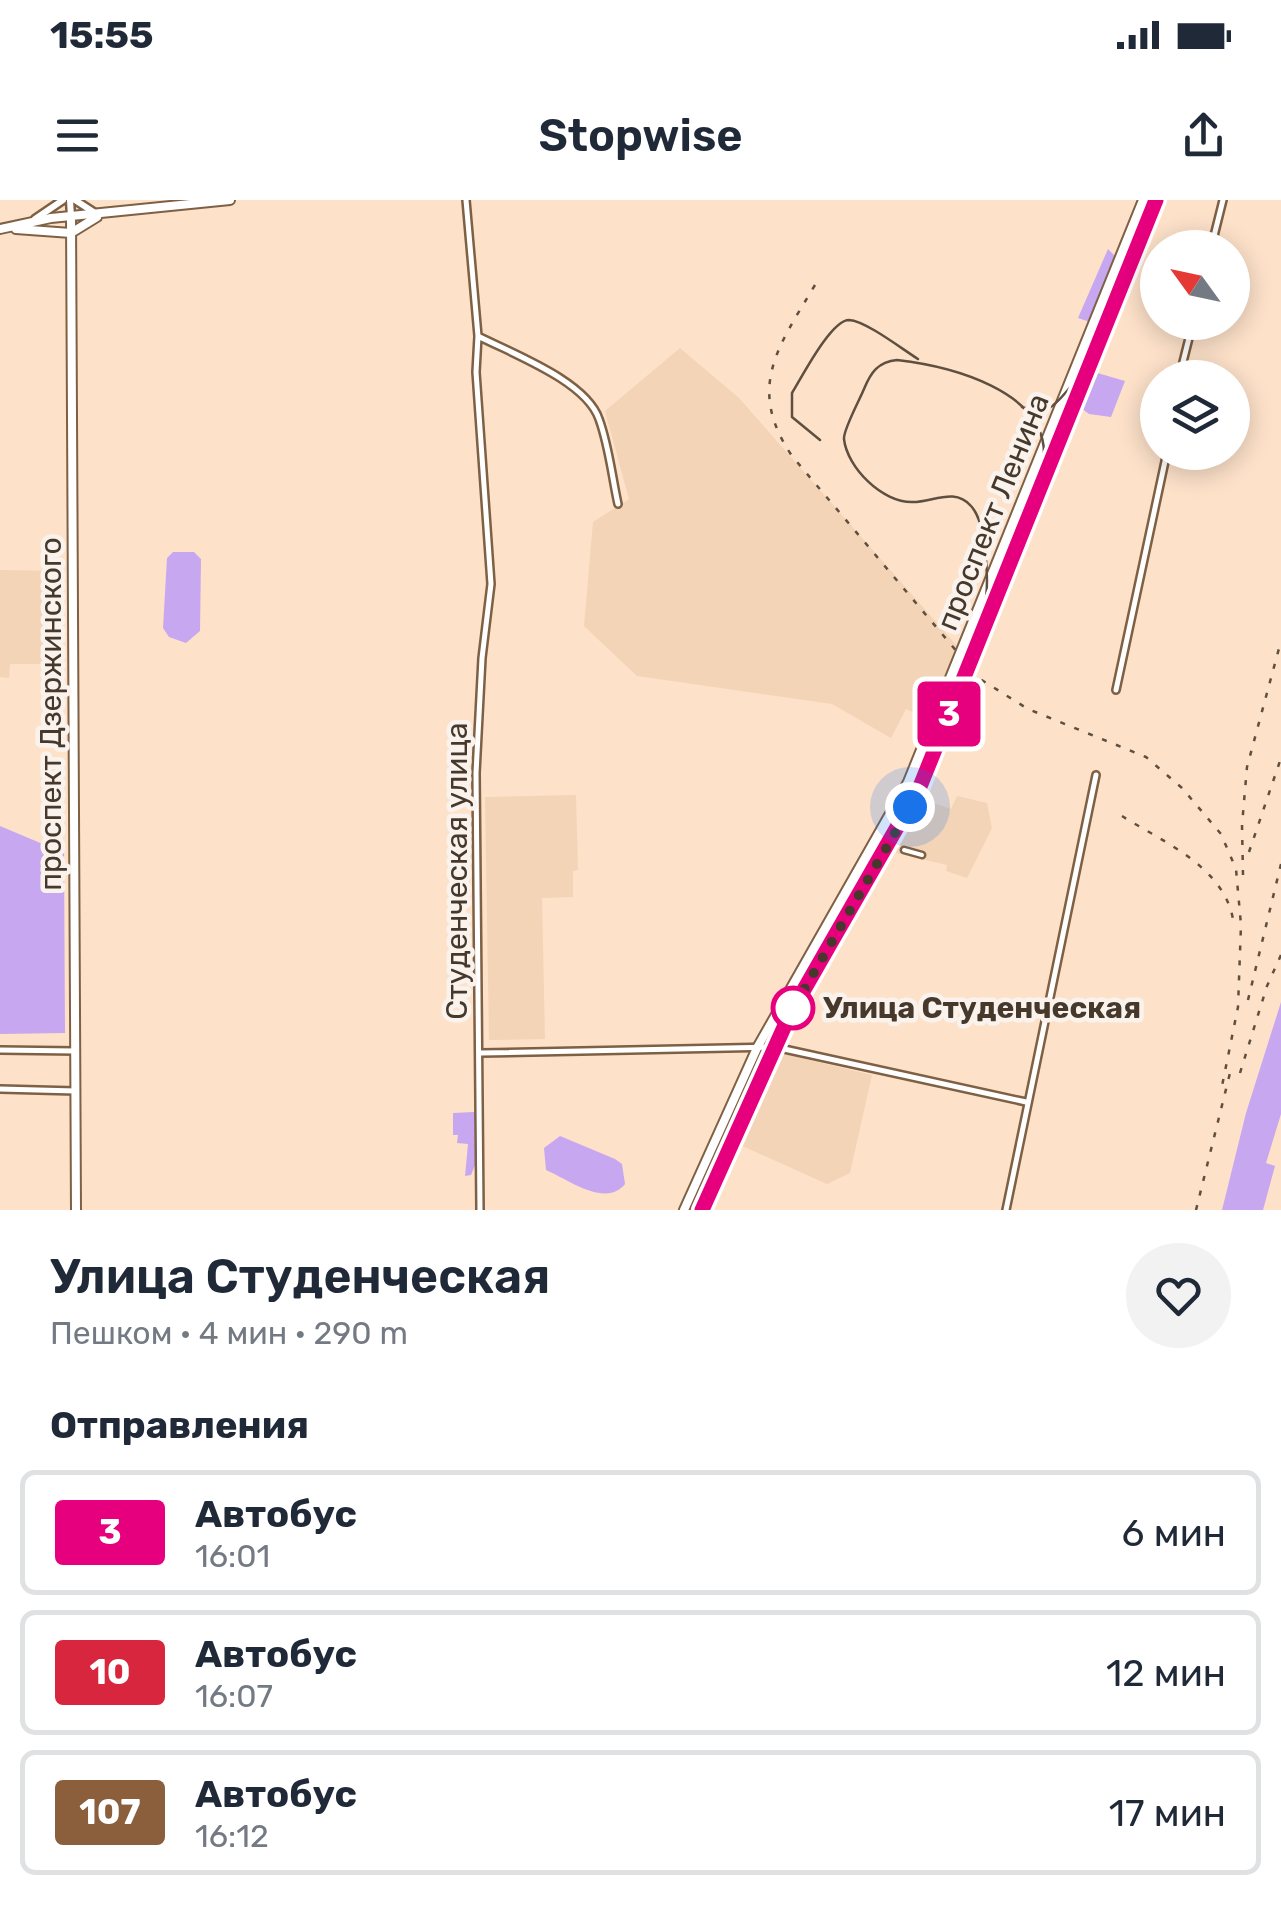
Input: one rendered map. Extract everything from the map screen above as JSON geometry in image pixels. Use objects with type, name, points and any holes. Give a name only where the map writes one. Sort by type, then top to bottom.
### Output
[{"type":"main road","points":[[3,229],[70,217],[230,200]]},
{"type":"main road","name":"проспект Ленина","points":[[684,1210],[757,1048],[908,782],[1143,200]]},
{"type":"main road","name":"проспект Ленина","points":[[702,1210],[790,1014],[919,789],[1156,200]]},
{"type":"main road","points":[[3,229],[71,233],[101,215]]},
{"type":"main road","name":"проспект Дзержинского","points":[[70,217],[76,1210]]},
{"type":"main road","points":[[52,234],[71,250]]},
{"type":"street","points":[[26,224],[62,200]]},
{"type":"street","points":[[70,217],[73,200],[101,215]]},
{"type":"street","name":"Студенческая улица","points":[[466,200],[478,336],[477,388],[491,584],[482,658],[476,773],[481,1053],[775,1047],[1026,1102]]},
{"type":"street","points":[[1216,230],[1224,200]]},
{"type":"street","points":[[478,336],[567,383],[586,398],[599,419],[618,504]]},
{"type":"street","points":[[1116,690],[1163,470]]},
{"type":"street","points":[[1006,1210],[1096,775]]},
{"type":"street","points":[[904,850],[922,855]]},
{"type":"street","points":[[0,1050],[76,1051]]},
{"type":"street","points":[[480,1210],[481,1053]]},
{"type":"street","points":[[0,1090],[76,1090]]},
{"type":"shaded area","points":[[1108,249],[1115,256],[1090,322],[1078,318]]},
{"type":"shaded area","points":[[680,348],[739,398],[958,647],[925,718],[906,709],[891,738],[832,704],[637,676],[584,626],[593,522],[629,499],[605,411]]},
{"type":"shaded area","points":[[1094,372],[1125,381],[1111,417],[1089,414],[1078,406]]},
{"type":"shaded area","points":[[173,552],[194,552],[201,559],[200,631],[186,643],[169,637],[163,628],[167,558]]},
{"type":"shaded area","points":[[0,570],[62,571],[64,664],[10,664],[9,678],[0,677]]},
{"type":"shaded area","points":[[576,795],[578,870],[573,871],[573,897],[542,898],[545,1039],[489,1040],[485,797]]},
{"type":"shaded area","points":[[957,796],[987,803],[992,828],[967,878],[946,871],[947,865],[896,853],[925,800],[951,809]]},
{"type":"shaded area","points":[[0,826],[64,853],[65,1033],[0,1034]]},
{"type":"shaded area","points":[[1281,1002],[1281,1114],[1266,1163],[1275,1166],[1263,1210],[1222,1210],[1246,1113]]},
{"type":"shaded area","points":[[784,1054],[872,1075],[850,1173],[827,1184],[740,1145]]},
{"type":"shaded area","points":[[474,1112],[478,1158],[471,1175],[465,1176],[468,1144],[457,1143],[458,1135],[453,1135],[453,1113]]},
{"type":"shaded area","points":[[560,1136],[622,1164],[625,1184],[617,1191],[598,1193],[546,1170],[544,1148]]},
{"type":"tram line","points":[[820,440],[792,417],[792,393],[826,339],[842,322],[865,325],[918,359]]},
{"type":"tram line","points":[[897,360],[942,368],[991,386],[1013,398],[1030,414],[1041,434],[1044,457],[985,605],[984,539],[971,506],[951,496],[913,502],[890,497],[859,472],[847,450],[846,429],[869,378],[880,366],[897,360]]},
{"type":"tram line","points":[[1022,407],[1046,410],[1073,384]]},
{"type":"railway","points":[[815,285],[779,348],[769,388],[778,432],[792,456],[980,679],[1028,709],[1146,757],[1182,788],[1221,834],[1236,869],[1241,925],[1238,1007],[1222,1086]]},
{"type":"railway","points":[[1243,875],[1247,767],[1281,641]]},
{"type":"railway","points":[[1249,852],[1281,758]]},
{"type":"railway","points":[[1122,816],[1204,870],[1227,900],[1233,919]]},
{"type":"railway","points":[[1248,1000],[1281,864]]},
{"type":"railway","points":[[1240,1073],[1267,986],[1281,955]]},
{"type":"railway","points":[[1196,1210],[1230,1073]]},
{"type":"bus line","name":"3","points":[[702,1210],[790,1014],[919,789],[1156,200]]},
{"type":"place","name":"Улица Студенческая","points":[[793,1008]]},
{"type":"route","points":[[793,1008],[790,1014],[910,807]]}]
